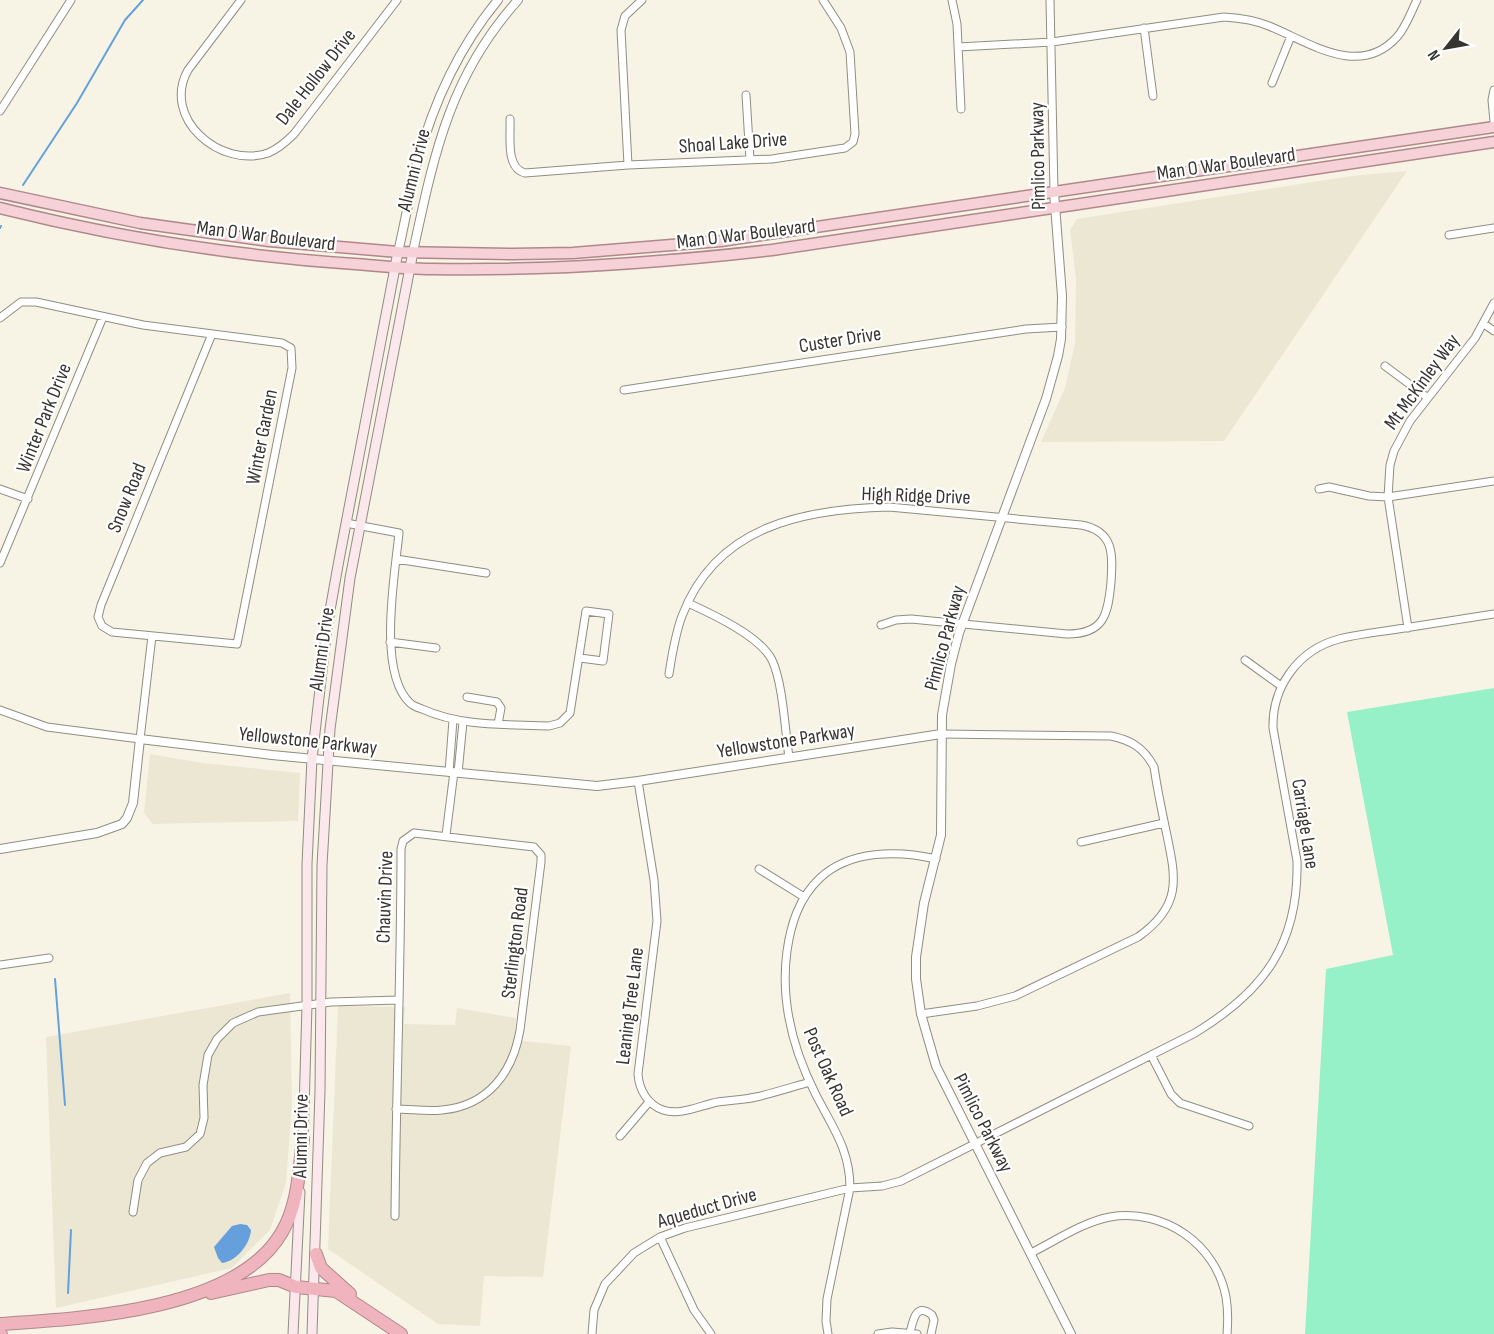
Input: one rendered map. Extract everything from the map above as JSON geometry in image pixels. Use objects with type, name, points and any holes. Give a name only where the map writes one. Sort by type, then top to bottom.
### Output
[{"type":"highway","points":[[160,1304],[232,1278],[260,1258],[272,1246],[285,1227],[294,1202],[303,1139]]},
{"type":"highway","points":[[316,1254],[318,1264],[326,1273],[400,1334]]},
{"type":"highway","points":[[0,1324],[96,1317],[127,1312],[269,1280],[279,1280],[296,1287],[336,1291],[376,1316]]},
{"type":"main road","name":"Man O War Boulevard","points":[[0,193],[116,219],[269,241],[398,252],[573,253],[688,245],[1054,192],[1494,124]]},
{"type":"main road","name":"Man O War Boulevard","points":[[0,208],[162,242],[272,258],[411,268],[564,268],[693,259],[772,250],[1494,142]]},
{"type":"main road","name":"Alumni Drive","points":[[293,1334],[303,1139],[307,1005],[307,864],[312,759],[327,627],[398,252]]},
{"type":"main road","name":"Alumni Drive","points":[[312,1334],[316,1254],[322,865],[327,760],[342,632],[360,525],[413,252]]},
{"type":"street","points":[[0,111],[71,0]]},
{"type":"street","name":"Dale Hollow Drive","points":[[241,0],[184,76],[181,97],[187,120],[199,137],[222,150],[248,156],[269,153],[282,146],[294,134],[397,0]]},
{"type":"street","name":"Alumni Drive","points":[[398,252],[418,161],[437,104],[452,69],[466,45],[498,0]]},
{"type":"street","name":"Alumni Drive","points":[[413,252],[434,156],[454,99],[479,52],[518,0]]},
{"type":"street","points":[[628,165],[621,30],[625,16],[642,0]]},
{"type":"street","name":"Shoal Lake Drive","points":[[510,119],[512,160],[520,171],[525,173],[628,165],[772,159],[839,150],[853,142],[855,134],[850,52],[846,39],[823,0]]},
{"type":"street","points":[[952,0],[958,46],[961,110]]},
{"type":"street","name":"Pimlico Parkway","points":[[1050,0],[1054,208],[1061,273],[1062,327],[1052,381],[962,623],[951,664],[942,716],[941,835],[924,903],[917,943],[916,979],[921,1014],[936,1066],[1071,1334]]},
{"type":"street","points":[[958,46],[1052,42],[1233,17],[1253,21],[1338,55],[1361,56],[1384,47],[1397,37],[1417,0]]},
{"type":"street","points":[[1144,28],[1153,96]]},
{"type":"street","points":[[1272,83],[1291,36]]},
{"type":"street","points":[[1494,90],[1492,100],[1494,124]]},
{"type":"street","points":[[746,95],[750,160]]},
{"type":"street","points":[[1449,235],[1494,228]]},
{"type":"street","name":"Winter Garden","points":[[0,318],[14,305],[28,301],[103,317],[286,344],[292,352],[292,368],[237,644],[152,636]]},
{"type":"street","name":"Mt McKinley Way","points":[[1408,628],[1388,497],[1388,477],[1394,451],[1410,421],[1484,324],[1494,303]]},
{"type":"street","name":"Winter Park Drive","points":[[0,563],[103,317]]},
{"type":"street","points":[[1484,324],[1494,331]]},
{"type":"street","name":"Custer Drive","points":[[624,390],[1026,329],[1062,327]]},
{"type":"street","name":"Snow Road","points":[[152,636],[107,630],[100,623],[98,612],[212,334]]},
{"type":"street","points":[[1385,366],[1428,398]]},
{"type":"street","points":[[1319,489],[1329,487],[1369,496],[1388,497],[1494,481]]},
{"type":"street","points":[[0,489],[28,499]]},
{"type":"street","name":"High Ridge Drive","points":[[669,674],[677,630],[700,580],[722,556],[754,533],[780,522],[869,507],[889,507],[1081,525],[1104,535],[1111,551],[1112,561],[1108,607],[1106,616],[1094,628],[1079,634],[962,623]]},
{"type":"street","points":[[346,523],[399,532],[390,642],[392,666],[398,684],[410,704],[463,722],[549,726],[560,723],[570,713],[586,611],[609,614],[603,661],[580,658]]},
{"type":"street","points":[[396,559],[486,573]]},
{"type":"street","points":[[688,603],[753,639],[765,649],[777,675],[789,757]]},
{"type":"street","name":"Carriage Lane","points":[[850,1188],[882,1186],[901,1181],[1212,1023],[1246,997],[1272,964],[1289,926],[1297,883],[1297,861],[1273,728],[1274,710],[1281,686],[1302,658],[1324,644],[1339,639],[1494,614]]},
{"type":"street","points":[[881,625],[896,620],[911,619],[962,623]]},
{"type":"street","points":[[0,849],[97,833],[122,824],[127,818],[133,803],[152,636]]},
{"type":"street","points":[[390,642],[436,648]]},
{"type":"street","points":[[1245,660],[1281,686]]},
{"type":"street","points":[[466,697],[497,702],[501,708],[498,724]]},
{"type":"street","name":"Yellowstone Parkway","points":[[0,710],[47,727],[312,759],[583,786],[638,781],[941,734],[1111,736],[1125,739],[1140,748],[1154,767],[1172,859],[1174,882],[1166,910],[1151,928],[1138,936],[1036,988],[976,1006],[921,1014]]},
{"type":"street","points":[[453,720],[454,772]]},
{"type":"street","points":[[446,835],[463,722]]},
{"type":"street","name":"Leaning Tree Lane","points":[[638,781],[656,902],[656,935],[638,1074],[640,1087],[649,1102]]},
{"type":"street","points":[[1081,842],[1164,823]]},
{"type":"street","name":"Chauvin Drive","points":[[395,1216],[402,844],[414,833],[446,835]]},
{"type":"street","name":"Sterlington Road","points":[[396,1109],[443,1110],[469,1103],[492,1088],[502,1077],[514,1056],[518,1043],[541,855],[538,850],[529,845],[446,835]]},
{"type":"street","name":"Post Oak Road","points":[[828,1334],[827,1299],[850,1188],[848,1161],[844,1148],[810,1082],[793,1042],[787,1013],[784,977],[793,920],[804,897],[826,872],[852,860],[884,854],[936,859]]},
{"type":"street","points":[[759,869],[804,897]]},
{"type":"street","points":[[0,965],[49,958]]},
{"type":"street","points":[[133,1212],[138,1180],[147,1162],[160,1154],[186,1147],[200,1134],[204,1118],[205,1068],[208,1055],[224,1031],[244,1017],[258,1012],[321,1003],[398,1000]]},
{"type":"street","points":[[1151,1055],[1171,1094],[1180,1103],[1249,1126]]},
{"type":"street","points":[[620,1136],[649,1102],[663,1110],[678,1112],[718,1102],[755,1097],[810,1082]]},
{"type":"street","name":"Aqueduct Drive","points":[[592,1334],[594,1310],[605,1284],[634,1253],[660,1237],[685,1228],[850,1188]]},
{"type":"street","points":[[1031,1253],[1108,1217],[1130,1215],[1160,1220],[1188,1235],[1210,1259],[1223,1285],[1226,1298],[1227,1334]]},
{"type":"street","points":[[660,1237],[694,1310],[711,1334]]},
{"type":"street","points":[[878,1334],[913,1333],[914,1316],[921,1310],[933,1315],[931,1334]]},
{"type":"shaded area","points":[[1407,171],[1224,441],[1041,442],[1065,388],[1075,343],[1076,279],[1070,230],[1077,219],[1351,176]]},
{"type":"shaded area","points":[[150,754],[203,763],[300,773],[298,821],[153,824],[144,813]]},
{"type":"shaded area","points":[[290,993],[292,1102],[286,1183],[270,1230],[232,1268],[56,1308],[46,1037]]},
{"type":"shaded area","points":[[338,1006],[405,1007],[404,1024],[455,1025],[457,1008],[516,1018],[514,1040],[571,1046],[543,1277],[484,1276],[480,1326],[438,1324],[328,1249]]},
{"type":"green space","points":[[1494,688],[1494,1334],[1305,1334],[1326,969],[1393,955],[1347,712]]},
{"type":"water","points":[[247,1225],[251,1230],[248,1241],[238,1255],[222,1263],[214,1247],[232,1226]]},
{"type":"waterway","points":[[23,185],[77,103],[125,20],[143,0]]},
{"type":"waterway","points":[[55,979],[65,1105]]},
{"type":"waterway","points":[[68,1293],[71,1230]]}]
